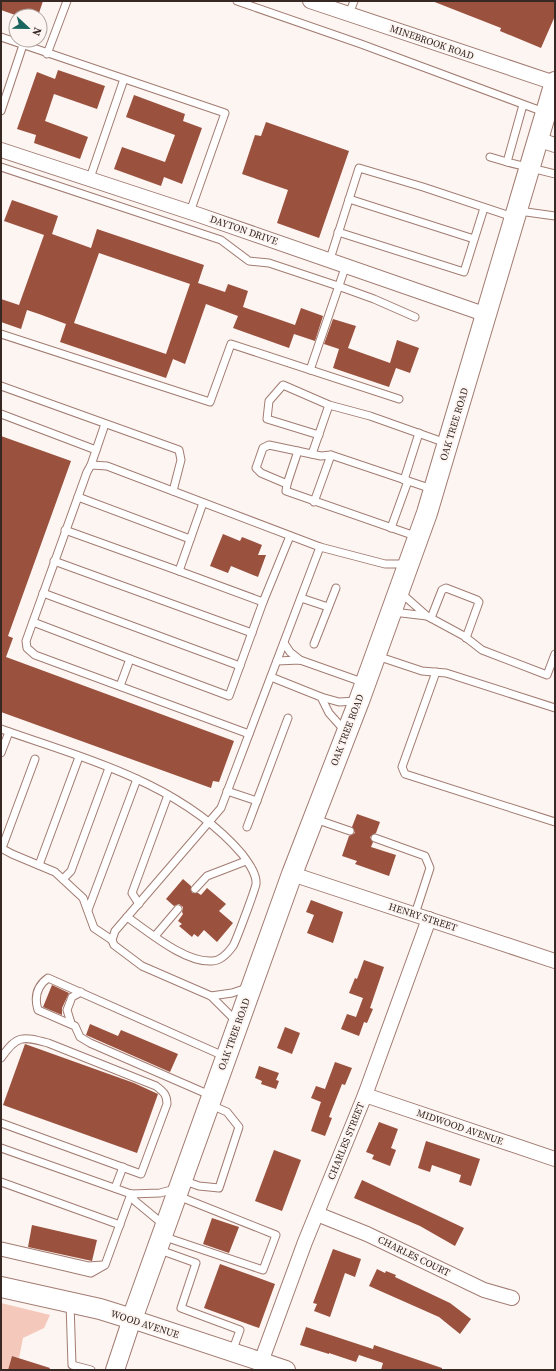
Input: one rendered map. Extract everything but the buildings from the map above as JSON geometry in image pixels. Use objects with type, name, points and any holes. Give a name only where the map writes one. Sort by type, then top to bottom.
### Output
[{"type":"main road","name":"OAK TREE ROAD","points":[[132,1319],[292,874],[362,692],[418,537],[448,444],[529,168],[546,142],[552,94]]},
{"type":"main road","name":"WOOD AVENUE","points":[[1,1287],[100,1309],[132,1319]]},
{"type":"street","name":"MINEBROOK ROAD","points":[[310,1],[351,8],[552,94]]},
{"type":"street","name":"DAYTON DRIVE","points":[[1,150],[90,178],[237,229],[330,259],[486,315]]},
{"type":"street","name":"HENRY STREET","points":[[292,874],[555,961]]},
{"type":"street","name":"CHARLES STREET","points":[[261,1362],[364,1095],[429,919]]},
{"type":"street","name":"MIDWOOD AVENUE","points":[[364,1095],[555,1159]]},
{"type":"street","name":"CHARLES COURT","points":[[317,1214],[367,1234],[484,1290],[512,1298]]},
{"type":"street","name":"WOOD AVENUE","points":[[132,1319],[286,1370]]},
{"type":"street","name":"OAK TREE ROAD","points":[[116,1370],[132,1319]]},
{"type":"lane","points":[[47,54],[66,1]]},
{"type":"lane","points":[[237,1],[383,52],[523,105],[552,94]]},
{"type":"lane","points":[[1,111],[21,48]]},
{"type":"lane","points":[[30,48],[225,113],[190,212]]},
{"type":"lane","points":[[90,178],[124,79]]},
{"type":"lane","points":[[507,162],[523,105]]},
{"type":"lane","points":[[490,157],[555,174]]},
{"type":"lane","points":[[1,167],[221,240],[249,261],[269,263],[338,286],[374,299],[414,317]]},
{"type":"lane","points":[[330,259],[359,168],[423,187],[484,208],[516,214],[555,216]]},
{"type":"lane","points":[[349,199],[474,239]]},
{"type":"lane","points":[[338,232],[464,272],[484,208]]},
{"type":"lane","points":[[310,370],[346,265]]},
{"type":"lane","points":[[1,334],[210,402],[232,344],[399,399]]},
{"type":"lane","points":[[319,435],[267,419],[269,401],[284,385],[329,405],[370,416],[448,444]]},
{"type":"lane","points":[[1,386],[179,450],[182,460],[173,491]]},
{"type":"lane","points":[[312,454],[329,405]]},
{"type":"lane","points":[[1,414],[96,450]]},
{"type":"lane","points":[[105,424],[91,465],[86,472],[26,641],[27,648],[35,655],[250,734]]},
{"type":"lane","points":[[391,528],[419,433]]},
{"type":"lane","points":[[287,484],[261,473],[256,468],[263,448],[268,445],[312,454],[331,456],[434,490]]},
{"type":"lane","points":[[298,451],[286,491],[418,537]]},
{"type":"lane","points":[[314,502],[331,456]]},
{"type":"lane","points":[[91,465],[107,466],[320,547],[385,564],[408,564]]},
{"type":"lane","points":[[78,497],[190,539]]},
{"type":"lane","points":[[179,571],[203,503]]},
{"type":"lane","points":[[65,530],[263,602]]},
{"type":"lane","points":[[33,622],[229,696],[263,602],[290,536]]},
{"type":"lane","points":[[112,940],[115,931],[140,904],[221,808],[320,547]]},
{"type":"lane","points":[[54,561],[252,633]]},
{"type":"lane","points":[[314,644],[336,588]]},
{"type":"lane","points":[[429,617],[442,590],[446,588],[477,600],[479,602],[466,638]]},
{"type":"lane","points":[[399,590],[429,617],[466,638],[482,650],[548,675],[555,654]]},
{"type":"lane","points":[[43,593],[240,666]]},
{"type":"lane","points":[[301,598],[328,607]]},
{"type":"lane","points":[[391,612],[429,617]]},
{"type":"lane","points":[[284,643],[290,652],[300,660],[362,692]]},
{"type":"lane","points":[[375,655],[422,671],[446,673],[555,708]]},
{"type":"lane","points":[[120,686],[130,659]]},
{"type":"lane","points":[[277,661],[300,660]]},
{"type":"lane","points":[[436,672],[402,767],[405,774],[555,822]]},
{"type":"lane","points":[[271,677],[321,697],[339,702],[362,692]]},
{"type":"lane","points":[[321,697],[329,712],[346,733]]},
{"type":"lane","points":[[248,826],[288,718]]},
{"type":"lane","points":[[1,729],[137,778],[168,795],[209,823],[246,860],[252,869],[256,883],[234,945],[223,958],[213,962],[196,960],[127,918]]},
{"type":"lane","points":[[1,753],[9,732]]},
{"type":"lane","points":[[39,865],[79,757]]},
{"type":"lane","points":[[35,759],[2,848],[55,872],[83,898],[94,928],[112,940],[114,945],[142,966],[211,996],[238,1024]]},
{"type":"lane","points":[[63,879],[71,871],[109,768]]},
{"type":"lane","points":[[88,910],[137,778]]},
{"type":"lane","points":[[228,791],[256,802]]},
{"type":"lane","points":[[140,904],[132,893],[168,795]]},
{"type":"lane","points":[[313,819],[350,831]]},
{"type":"lane","points":[[375,838],[425,856],[430,868],[415,914]]},
{"type":"lane","points":[[194,889],[207,876],[246,860]]},
{"type":"lane","points":[[155,936],[178,910]]},
{"type":"lane","points":[[1,1148],[131,1194],[160,1193],[179,1188],[199,1186],[219,1188],[239,1127],[227,1112],[211,1100],[90,1043],[80,1037],[75,1026],[71,1023],[38,1010],[36,1002],[39,987],[48,978],[226,1057]]},
{"type":"lane","points":[[211,996],[232,993],[251,987]]},
{"type":"lane","points":[[71,1023],[67,1010],[72,997],[81,992]]},
{"type":"lane","points":[[1,1058],[10,1044],[18,1039],[31,1038],[48,1043],[156,1086],[164,1092],[167,1098],[167,1104],[142,1174],[1,1123]]},
{"type":"lane","points":[[114,1188],[123,1167]]},
{"type":"lane","points":[[4,1185],[120,1225]]},
{"type":"lane","points":[[162,1237],[263,1270],[276,1235],[179,1188]]},
{"type":"lane","points":[[1,1252],[90,1274],[105,1265],[131,1194]]},
{"type":"lane","points":[[131,1194],[162,1237],[196,1263],[181,1308],[240,1330],[232,1352]]},
{"type":"lane","points":[[1,1246],[88,1266],[105,1265]]},
{"type":"lane","points":[[70,1302],[71,1368],[91,1370]]},
{"type":"shaded area","points":[[1,1303],[50,1315],[44,1328],[23,1338],[19,1358],[12,1356],[8,1370],[1,1370]]}]
